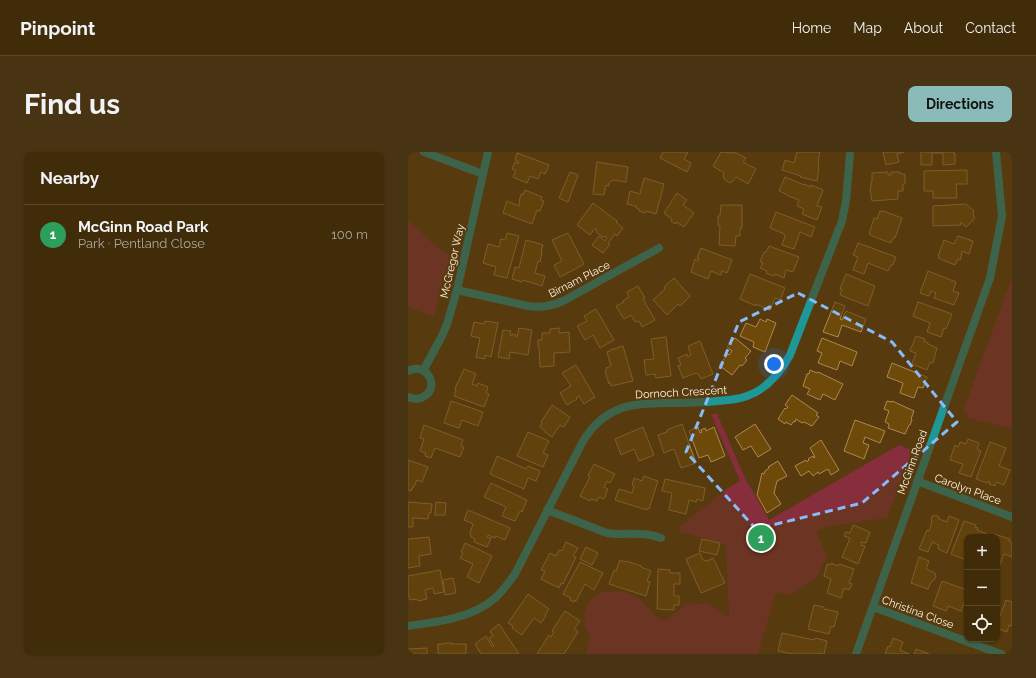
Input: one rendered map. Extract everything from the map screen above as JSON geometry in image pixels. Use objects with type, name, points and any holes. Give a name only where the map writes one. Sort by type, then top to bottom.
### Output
[{"type":"street","points":[[424,152],[483,174]]},
{"type":"street","name":"McGregor Way","points":[[423,370],[448,324],[488,152]]},
{"type":"street","name":"McGinn Road","points":[[856,654],[990,278],[1002,216],[996,152]]},
{"type":"street","name":"Dornoch Crescent","points":[[408,626],[464,615],[476,610],[496,597],[515,574],[587,434],[595,424],[606,416],[622,408],[638,404],[735,400],[748,396],[760,389],[776,376],[790,355],[842,221],[846,200],[850,154]]},
{"type":"street","name":"Birnam Place","points":[[457,290],[528,306],[545,307],[565,300],[659,248]]},
{"type":"street","points":[[408,371],[415,369],[423,370],[431,380],[431,387],[424,397],[417,399],[408,397]]},
{"type":"street","name":"Carolyn Place","points":[[917,481],[1012,517]]},
{"type":"street","points":[[547,510],[607,533],[648,534],[661,538]]},
{"type":"street","name":"Christina Close","points":[[873,607],[1001,654]]},
{"type":"highlighted area","points":[[798,293],[892,342],[957,422],[862,503],[756,529],[686,452],[739,322]]},
{"type":"shaded area","points":[[408,221],[449,256],[434,317],[413,309],[408,305]]},
{"type":"shaded area","points":[[1012,277],[1012,429],[967,418],[969,414],[963,412]]},
{"type":"shaded area","points":[[711,414],[717,414],[745,478],[769,520],[899,445],[912,450],[887,518],[828,526],[816,531],[827,556],[817,577],[789,595],[776,592],[758,654],[586,654],[590,637],[585,626],[584,615],[589,601],[602,592],[622,591],[639,598],[655,616],[665,621],[687,603],[708,604],[729,617],[726,544],[680,532],[679,527],[728,488],[740,481]]},
{"type":"building","points":[[663,152],[688,152],[684,159],[691,163],[687,172],[660,158]]},
{"type":"building","points":[[721,152],[734,152],[746,158],[743,162],[756,169],[748,184],[736,177],[730,183],[724,179],[724,173],[713,166]]},
{"type":"building","points":[[797,152],[820,152],[817,181],[800,177],[801,176],[782,170],[785,160],[794,163]]},
{"type":"building","points":[[883,152],[904,152],[897,154],[899,162],[886,165]]},
{"type":"building","points":[[921,152],[954,152],[955,164],[943,165],[943,153],[932,153],[932,165],[921,165]]},
{"type":"building","points":[[517,153],[549,165],[545,174],[541,172],[538,179],[530,176],[527,183],[513,177],[516,171],[512,169],[515,162],[518,164],[519,162],[515,160]]},
{"type":"building","points":[[597,162],[628,167],[626,182],[613,180],[609,183],[609,186],[606,185],[604,195],[593,194]]},
{"type":"building","points":[[967,170],[967,184],[956,184],[957,198],[933,198],[933,191],[924,191],[924,171]]},
{"type":"building","points":[[570,172],[578,175],[568,202],[559,198]]},
{"type":"building","points":[[888,172],[888,175],[891,175],[891,172],[900,172],[900,174],[905,174],[903,191],[898,191],[898,199],[872,201],[870,188],[872,173]]},
{"type":"building","points":[[785,177],[804,185],[811,187],[811,185],[823,190],[817,206],[822,207],[817,220],[802,214],[804,209],[797,206],[799,200],[779,191]]},
{"type":"building","points":[[644,178],[664,184],[656,214],[646,211],[645,213],[639,211],[636,206],[627,204],[630,191],[640,194]]},
{"type":"building","points":[[525,190],[542,197],[541,200],[544,201],[540,211],[537,210],[532,224],[503,213],[507,201],[519,206],[521,194],[523,195]]},
{"type":"building","points":[[677,193],[687,200],[683,205],[694,213],[684,227],[676,222],[675,224],[671,221],[672,219],[664,213]]},
{"type":"building","points":[[593,203],[617,221],[616,222],[623,228],[617,236],[615,234],[603,253],[592,245],[599,236],[605,241],[607,238],[596,232],[597,230],[595,228],[590,235],[577,225]]},
{"type":"building","points":[[966,204],[974,211],[973,215],[975,218],[966,227],[961,222],[961,225],[933,226],[933,206]]},
{"type":"building","points":[[721,205],[742,205],[742,228],[740,228],[740,236],[736,236],[735,246],[719,245],[720,226],[718,226],[718,216],[720,216]]},
{"type":"building","points":[[880,211],[902,218],[895,238],[893,238],[891,243],[869,234],[874,218],[877,219]]},
{"type":"building","points":[[776,212],[815,227],[811,237],[800,232],[794,249],[782,245],[785,236],[784,234],[770,228]]},
{"type":"building","points":[[507,233],[519,236],[507,278],[494,275],[496,267],[483,263],[488,244],[499,247],[501,239],[505,240]]},
{"type":"building","points":[[568,233],[584,264],[560,277],[554,265],[562,261],[552,240]]},
{"type":"building","points":[[958,236],[973,241],[969,254],[962,251],[960,260],[958,259],[955,265],[938,258],[944,240],[954,244]]},
{"type":"building","points":[[526,240],[543,245],[540,262],[538,261],[535,273],[545,276],[542,286],[523,280],[522,282],[512,279],[515,267],[519,268]]},
{"type":"building","points":[[858,243],[896,257],[893,265],[891,265],[888,271],[868,263],[864,274],[853,270],[858,257],[853,255]]},
{"type":"building","points":[[769,246],[799,257],[793,272],[786,270],[784,278],[775,274],[774,276],[766,273],[767,271],[760,268],[763,263],[760,262],[764,252],[766,252]]},
{"type":"building","points":[[701,248],[732,260],[727,273],[722,271],[721,275],[711,271],[708,279],[691,272],[695,259],[698,261],[699,258],[697,258]]},
{"type":"building","points":[[928,271],[956,282],[953,291],[959,293],[954,305],[934,298],[936,293],[931,291],[929,296],[920,293]]},
{"type":"building","points":[[750,274],[785,288],[780,300],[775,298],[770,310],[740,299]]},
{"type":"building","points":[[846,274],[875,286],[868,306],[840,295],[842,289],[840,289]]},
{"type":"building","points":[[674,278],[690,296],[680,306],[678,304],[667,315],[653,300]]},
{"type":"building","points":[[638,286],[645,298],[643,299],[655,320],[642,327],[639,321],[635,322],[631,315],[624,319],[616,306],[624,302],[623,301],[629,297],[627,292]]},
{"type":"building","points":[[835,302],[845,306],[840,319],[842,320],[846,311],[866,319],[861,332],[842,325],[838,337],[823,332]]},
{"type":"building","points":[[918,302],[952,314],[941,337],[927,332],[930,323],[913,316]]},
{"type":"building","points":[[596,309],[614,340],[600,348],[593,335],[585,340],[577,326],[587,321],[584,316]]},
{"type":"building","points":[[760,319],[766,322],[767,319],[776,323],[765,352],[753,347],[754,342],[740,336],[746,323],[756,327]]},
{"type":"building","points":[[485,321],[498,323],[491,357],[485,355],[485,359],[476,357],[480,338],[471,336],[474,322],[484,324]]},
{"type":"building","points":[[519,328],[532,330],[528,355],[510,352],[509,359],[498,357],[503,330],[511,331],[510,335],[516,335],[517,337]]},
{"type":"building","points":[[559,328],[559,333],[569,332],[570,352],[554,353],[554,366],[540,367],[538,340],[542,340],[542,333],[550,333],[550,329]]},
{"type":"building","points":[[916,336],[925,339],[924,341],[928,344],[937,348],[933,363],[930,362],[927,370],[912,364],[916,353],[910,351]]},
{"type":"building","points":[[666,337],[671,376],[656,378],[655,374],[646,375],[644,360],[654,359],[651,339]]},
{"type":"building","points":[[735,338],[751,351],[745,358],[747,360],[742,366],[740,365],[732,375],[719,365],[732,351],[727,347]]},
{"type":"building","points":[[822,338],[857,352],[852,366],[840,361],[837,370],[818,363],[822,353],[817,351]]},
{"type":"building","points":[[700,341],[713,374],[701,379],[696,373],[683,378],[678,366],[681,365],[678,358],[687,354],[688,357],[691,355],[688,346]]},
{"type":"building","points":[[623,346],[633,381],[611,386],[605,371],[606,368],[611,366],[607,352]]},
{"type":"building","points":[[892,363],[927,377],[923,388],[918,387],[914,398],[900,393],[903,383],[887,377]]},
{"type":"building","points":[[576,365],[595,397],[584,404],[579,396],[567,405],[560,393],[571,386],[562,373]]},
{"type":"building","points":[[464,369],[476,374],[472,384],[477,386],[478,383],[488,387],[486,393],[489,394],[484,407],[454,396],[457,383]]},
{"type":"building","points":[[810,370],[817,373],[818,372],[843,384],[835,400],[823,394],[820,400],[807,394],[810,389],[803,386]]},
{"type":"building","points":[[792,395],[818,413],[816,415],[819,417],[812,426],[804,422],[802,423],[796,419],[791,425],[786,422],[785,424],[778,419],[785,408],[786,409],[788,407],[785,405]]},
{"type":"building","points":[[451,401],[483,412],[478,426],[462,420],[459,428],[444,423]]},
{"type":"building","points":[[887,401],[892,401],[914,411],[912,420],[905,434],[888,428],[889,424],[885,422],[889,411],[884,409]]},
{"type":"building","points":[[552,405],[570,417],[564,427],[560,425],[552,437],[540,427],[541,422]]},
{"type":"building","points":[[855,420],[885,431],[880,443],[865,437],[863,443],[869,445],[864,459],[844,451]]},
{"type":"building","points":[[682,424],[696,463],[681,468],[674,449],[664,453],[658,435]]},
{"type":"building","points":[[755,424],[771,449],[758,457],[751,446],[743,450],[735,437]]},
{"type":"building","points":[[424,425],[463,440],[461,446],[464,447],[460,457],[435,448],[431,458],[425,456],[426,453],[420,451],[424,439],[420,438]]},
{"type":"building","points":[[643,427],[654,455],[639,461],[634,449],[621,455],[615,439]]},
{"type":"building","points":[[698,427],[700,433],[702,432],[701,430],[705,428],[706,431],[714,427],[725,456],[711,462],[708,455],[699,458],[689,431]]},
{"type":"building","points":[[528,432],[549,441],[543,453],[548,455],[543,467],[517,456]]},
{"type":"building","points":[[968,439],[979,443],[977,449],[981,451],[971,477],[959,473],[963,464],[950,460],[955,445],[958,447],[960,442],[966,444]]},
{"type":"building","points":[[821,440],[839,470],[831,475],[828,469],[819,474],[818,472],[813,476],[809,471],[801,476],[795,466],[806,460],[807,462],[809,460],[808,459],[813,456],[814,458],[815,457],[810,448]]},
{"type":"building","points":[[990,442],[1006,448],[999,466],[1010,470],[1004,485],[996,482],[995,486],[989,484],[990,482],[988,481],[987,483],[976,479]]},
{"type":"building","points":[[497,456],[526,469],[528,466],[540,471],[536,481],[528,478],[524,489],[490,474]]},
{"type":"building","points":[[408,460],[428,467],[422,482],[417,480],[411,491],[408,490]]},
{"type":"building","points":[[778,461],[787,476],[777,481],[774,493],[781,504],[767,513],[757,495],[762,473],[764,474],[769,468],[768,467]]},
{"type":"building","points":[[594,464],[615,474],[610,483],[607,481],[604,487],[608,489],[604,499],[599,497],[597,501],[591,499],[590,501],[580,496],[590,477],[588,476]]},
{"type":"building","points":[[644,476],[658,481],[649,509],[648,508],[647,510],[615,500],[619,489],[632,493],[634,478],[642,481]]},
{"type":"building","points":[[665,479],[705,488],[703,501],[697,499],[696,502],[689,500],[686,514],[669,510],[672,493],[662,491]]},
{"type":"building","points":[[491,483],[527,500],[522,512],[520,511],[515,521],[502,516],[506,507],[484,497]]},
{"type":"building","points":[[408,502],[432,504],[431,513],[429,513],[428,519],[413,518],[413,527],[408,527]]},
{"type":"building","points":[[436,502],[446,503],[445,515],[435,515]]},
{"type":"building","points":[[468,510],[510,528],[505,540],[496,536],[495,538],[488,535],[487,537],[491,538],[487,547],[474,542],[475,539],[471,537],[470,533],[473,524],[464,520]]},
{"type":"building","points":[[936,515],[939,519],[947,522],[949,516],[959,520],[947,553],[938,549],[939,545],[932,542],[928,552],[919,549],[927,530],[929,531],[932,522],[931,517]]},
{"type":"building","points":[[964,521],[976,525],[975,527],[978,528],[977,530],[987,534],[964,534],[964,559],[951,554]]},
{"type":"building","points":[[853,525],[870,532],[866,543],[862,542],[861,545],[865,546],[858,564],[842,557],[850,538],[844,536],[846,532],[850,533]]},
{"type":"building","points":[[1000,536],[1010,539],[1009,541],[1012,543],[1012,557],[1004,554],[1000,564]]},
{"type":"building","points":[[429,537],[431,554],[419,556],[420,566],[408,568],[408,539]]},
{"type":"building","points":[[702,539],[720,543],[717,555],[699,551]]},
{"type":"building","points":[[566,542],[578,548],[573,556],[576,557],[563,584],[561,583],[559,588],[541,579],[545,571],[541,570],[550,553],[556,556],[559,550],[562,551]]},
{"type":"building","points":[[465,543],[492,556],[479,583],[467,577],[473,564],[460,558],[463,553],[461,552]]},
{"type":"building","points":[[586,547],[598,553],[592,565],[580,559]]},
{"type":"building","points":[[700,553],[703,560],[707,561],[713,558],[725,583],[701,593],[686,559]]},
{"type":"building","points":[[919,557],[929,561],[926,569],[935,573],[936,576],[928,589],[911,583]]},
{"type":"building","points":[[620,560],[642,566],[641,567],[651,571],[647,581],[650,582],[646,596],[609,584],[614,570],[616,571]]},
{"type":"building","points":[[580,562],[603,573],[594,590],[585,584],[574,602],[570,600],[571,598],[563,594]]},
{"type":"building","points":[[831,563],[854,569],[849,583],[852,584],[849,590],[844,588],[841,598],[827,593],[831,579],[824,576],[827,564],[830,565]]},
{"type":"building","points":[[658,569],[670,570],[670,573],[680,573],[680,584],[674,584],[674,596],[679,596],[679,605],[674,605],[674,610],[657,609]]},
{"type":"building","points":[[440,570],[444,592],[434,594],[433,588],[425,590],[427,599],[418,601],[417,599],[410,600],[408,593],[408,576]]},
{"type":"building","points":[[453,578],[456,593],[445,595],[443,580]]},
{"type":"building","points":[[942,581],[964,589],[964,602],[961,611],[948,606],[946,611],[933,606]]},
{"type":"building","points":[[528,594],[549,609],[541,623],[534,618],[522,635],[508,623]]},
{"type":"building","points":[[1006,600],[1012,602],[1012,626],[1009,625],[1007,632],[1000,629],[1000,616]]},
{"type":"building","points":[[814,605],[838,612],[834,627],[831,626],[829,634],[808,629]]},
{"type":"building","points":[[565,611],[580,621],[574,629],[578,632],[564,654],[537,654],[549,635],[551,637],[554,632],[552,631]]},
{"type":"building","points":[[499,624],[519,654],[481,654],[475,644],[486,636],[492,647],[494,646],[489,638],[493,636],[490,631]]},
{"type":"building","points":[[782,633],[814,640],[815,638],[827,641],[824,654],[792,654],[778,651]]},
{"type":"building","points":[[893,638],[903,642],[900,650],[909,654],[885,654],[888,646],[890,647]]},
{"type":"building","points":[[438,644],[466,644],[466,654],[438,654]]},
{"type":"building","points":[[427,648],[427,654],[408,654],[408,649]]},
{"type":"building","points":[[916,649],[929,654],[914,654]]},
{"type":"place","name":"McGinn Road Park","points":[[761,538]]}]
